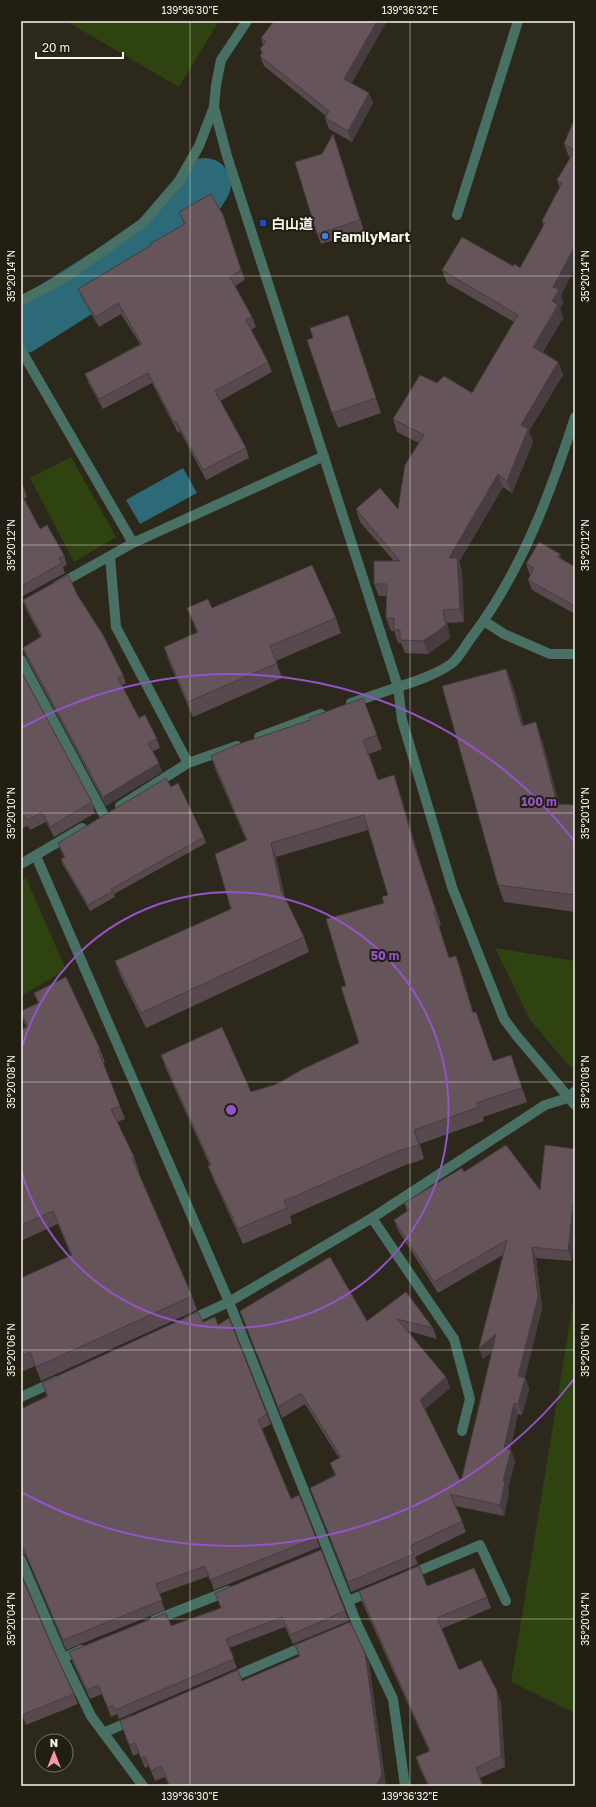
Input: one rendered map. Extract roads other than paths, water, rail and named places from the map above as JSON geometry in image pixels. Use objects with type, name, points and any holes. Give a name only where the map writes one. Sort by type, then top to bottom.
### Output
[{"type":"street","points":[[21,301],[64,278],[143,223],[179,181],[199,146],[214,107],[216,85],[222,60],[247,21]]},
{"type":"street","points":[[458,215],[518,21]]},
{"type":"street","points":[[179,1325],[229,1302],[372,1218],[545,1105],[573,1098],[516,1035],[504,1019],[452,887],[402,720],[398,687],[227,156],[214,107]]},
{"type":"street","points":[[21,350],[133,543]]},
{"type":"street","points":[[344,705],[423,679],[452,663],[484,621],[520,559],[546,502],[575,417]]},
{"type":"street","points":[[48,590],[133,543],[324,456]]},
{"type":"street","points":[[110,557],[116,627],[188,763]]},
{"type":"street","points":[[484,621],[504,634],[550,654],[575,654]]},
{"type":"street","points":[[21,660],[97,819]]},
{"type":"street","points":[[21,864],[188,763],[330,711]]},
{"type":"street","points":[[36,856],[229,1302],[324,1552],[348,1601],[353,1625],[393,1699],[405,1786]]},
{"type":"street","points":[[372,1218],[454,1339],[470,1399],[462,1431]]},
{"type":"street","points":[[21,1397],[65,1377]]},
{"type":"street","points":[[399,1579],[480,1545],[506,1601]]},
{"type":"street","points":[[21,1560],[25,1585],[91,1716],[143,1786]]},
{"type":"street","points":[[348,1601],[384,1585]]},
{"type":"street","points":[[144,1625],[239,1586]]},
{"type":"street","points":[[219,1683],[313,1643]]},
{"type":"street","points":[[63,1658],[92,1646]]},
{"type":"street","points":[[103,1733],[139,1718]]},
{"type":"water","points":[[183,468],[197,493],[140,524],[126,500]]},
{"type":"waterway","points":[[21,328],[146,249],[191,206],[205,184]]},
{"type":"place","name":"白山道","points":[[263,223]]},
{"type":"place","name":"FamilyMart","points":[[325,236]]}]
